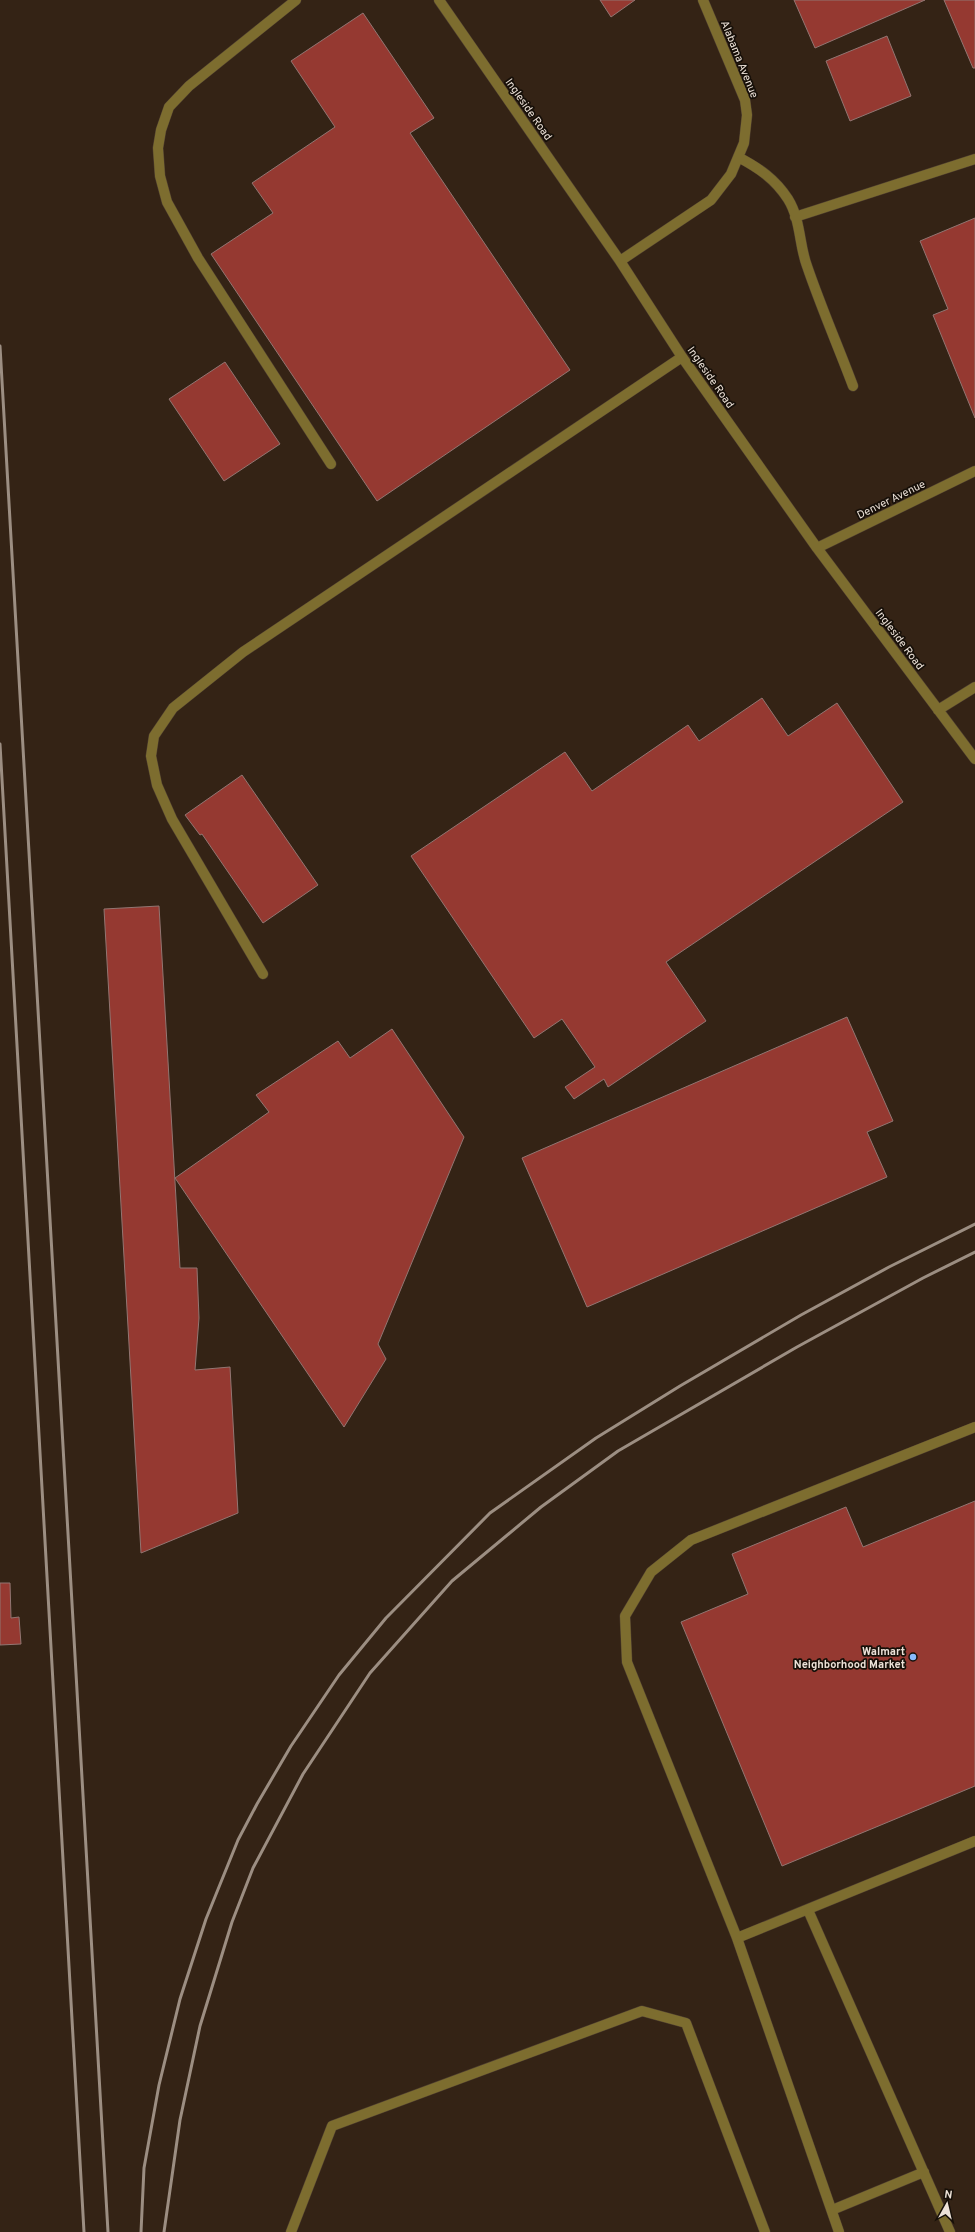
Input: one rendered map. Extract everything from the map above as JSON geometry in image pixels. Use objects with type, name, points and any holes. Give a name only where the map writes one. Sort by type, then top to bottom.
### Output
[{"type":"street","points":[[296,0],[189,86],[169,107],[158,148],[160,176],[167,202],[198,258],[331,464]]},
{"type":"street","name":"Ingleside Road","points":[[439,0],[620,262],[682,357],[817,548],[975,759]]},
{"type":"street","name":"Alabama Avenue","points":[[620,262],[711,200],[731,174],[744,143],[747,115],[745,100],[703,0]]},
{"type":"street","points":[[738,157],[758,167],[775,181],[789,201],[795,217],[806,265],[853,386]]},
{"type":"street","points":[[795,217],[975,158]]},
{"type":"street","points":[[263,974],[172,819],[157,785],[151,756],[154,736],[173,708],[249,648],[682,357]]},
{"type":"street","name":"Denver Avenue","points":[[817,548],[975,471]]},
{"type":"street","points":[[938,710],[975,687]]},
{"type":"street","points":[[839,2232],[737,1938],[627,1662],[625,1616],[651,1572],[691,1540],[975,1427]]},
{"type":"street","points":[[737,1938],[975,1841]]},
{"type":"street","points":[[808,1910],[950,2232]]},
{"type":"street","points":[[291,2232],[332,2126],[642,2011],[686,2023],[765,2232]]},
{"type":"street","points":[[832,2210],[924,2172]]},
{"type":"building","points":[[600,0],[635,0],[611,17]]},
{"type":"building","points":[[794,0],[925,0],[815,48]]},
{"type":"building","points":[[944,0],[975,0],[975,68],[973,68]]},
{"type":"building","points":[[363,13],[434,118],[410,133],[570,370],[377,501],[211,254],[273,213],[252,183],[335,127],[291,61]]},
{"type":"building","points":[[887,36],[911,96],[850,121],[826,61]]},
{"type":"building","points":[[975,218],[975,418],[933,315],[948,309],[920,241]]},
{"type":"building","points":[[225,362],[280,444],[224,481],[169,399]]},
{"type":"building","points":[[762,698],[788,736],[837,703],[903,802],[666,962],[706,1021],[608,1087],[604,1079],[574,1099],[565,1087],[595,1067],[562,1019],[534,1038],[411,856],[565,752],[592,791],[688,725],[699,741]]},
{"type":"building","points":[[242,775],[318,885],[263,923],[202,834],[200,835],[185,815]]},
{"type":"building","points":[[159,906],[180,1268],[197,1268],[199,1318],[195,1370],[230,1367],[238,1513],[141,1553],[104,909]]},
{"type":"building","points":[[847,1017],[893,1121],[867,1132],[887,1177],[587,1307],[522,1158]]},
{"type":"building","points":[[392,1029],[464,1137],[378,1344],[386,1359],[344,1427],[175,1178],[269,1112],[256,1095],[338,1041],[350,1058]]},
{"type":"building","points":[[975,1501],[975,1786],[782,1866],[681,1622],[748,1594],[732,1554],[846,1507],[863,1547]]},
{"type":"building","points":[[0,1583],[10,1583],[11,1618],[19,1617],[21,1644],[0,1645]]},
{"type":"railway","points":[[0,346],[108,2232]]},
{"type":"railway","points":[[0,744],[84,2232]]},
{"type":"railway","points":[[141,2232],[144,2168],[159,2085],[180,1999],[206,1919],[238,1840],[291,1746],[339,1675],[386,1618],[490,1513],[596,1438],[680,1386],[801,1315],[889,1267],[975,1224]]},
{"type":"railway","points":[[164,2232],[180,2120],[200,2026],[232,1922],[253,1868],[303,1774],[370,1673],[452,1581],[541,1507],[618,1451],[797,1347],[923,1278],[975,1252]]},
{"type":"place","name":"Walmart Neighborhood Market","points":[[913,1657]]}]
